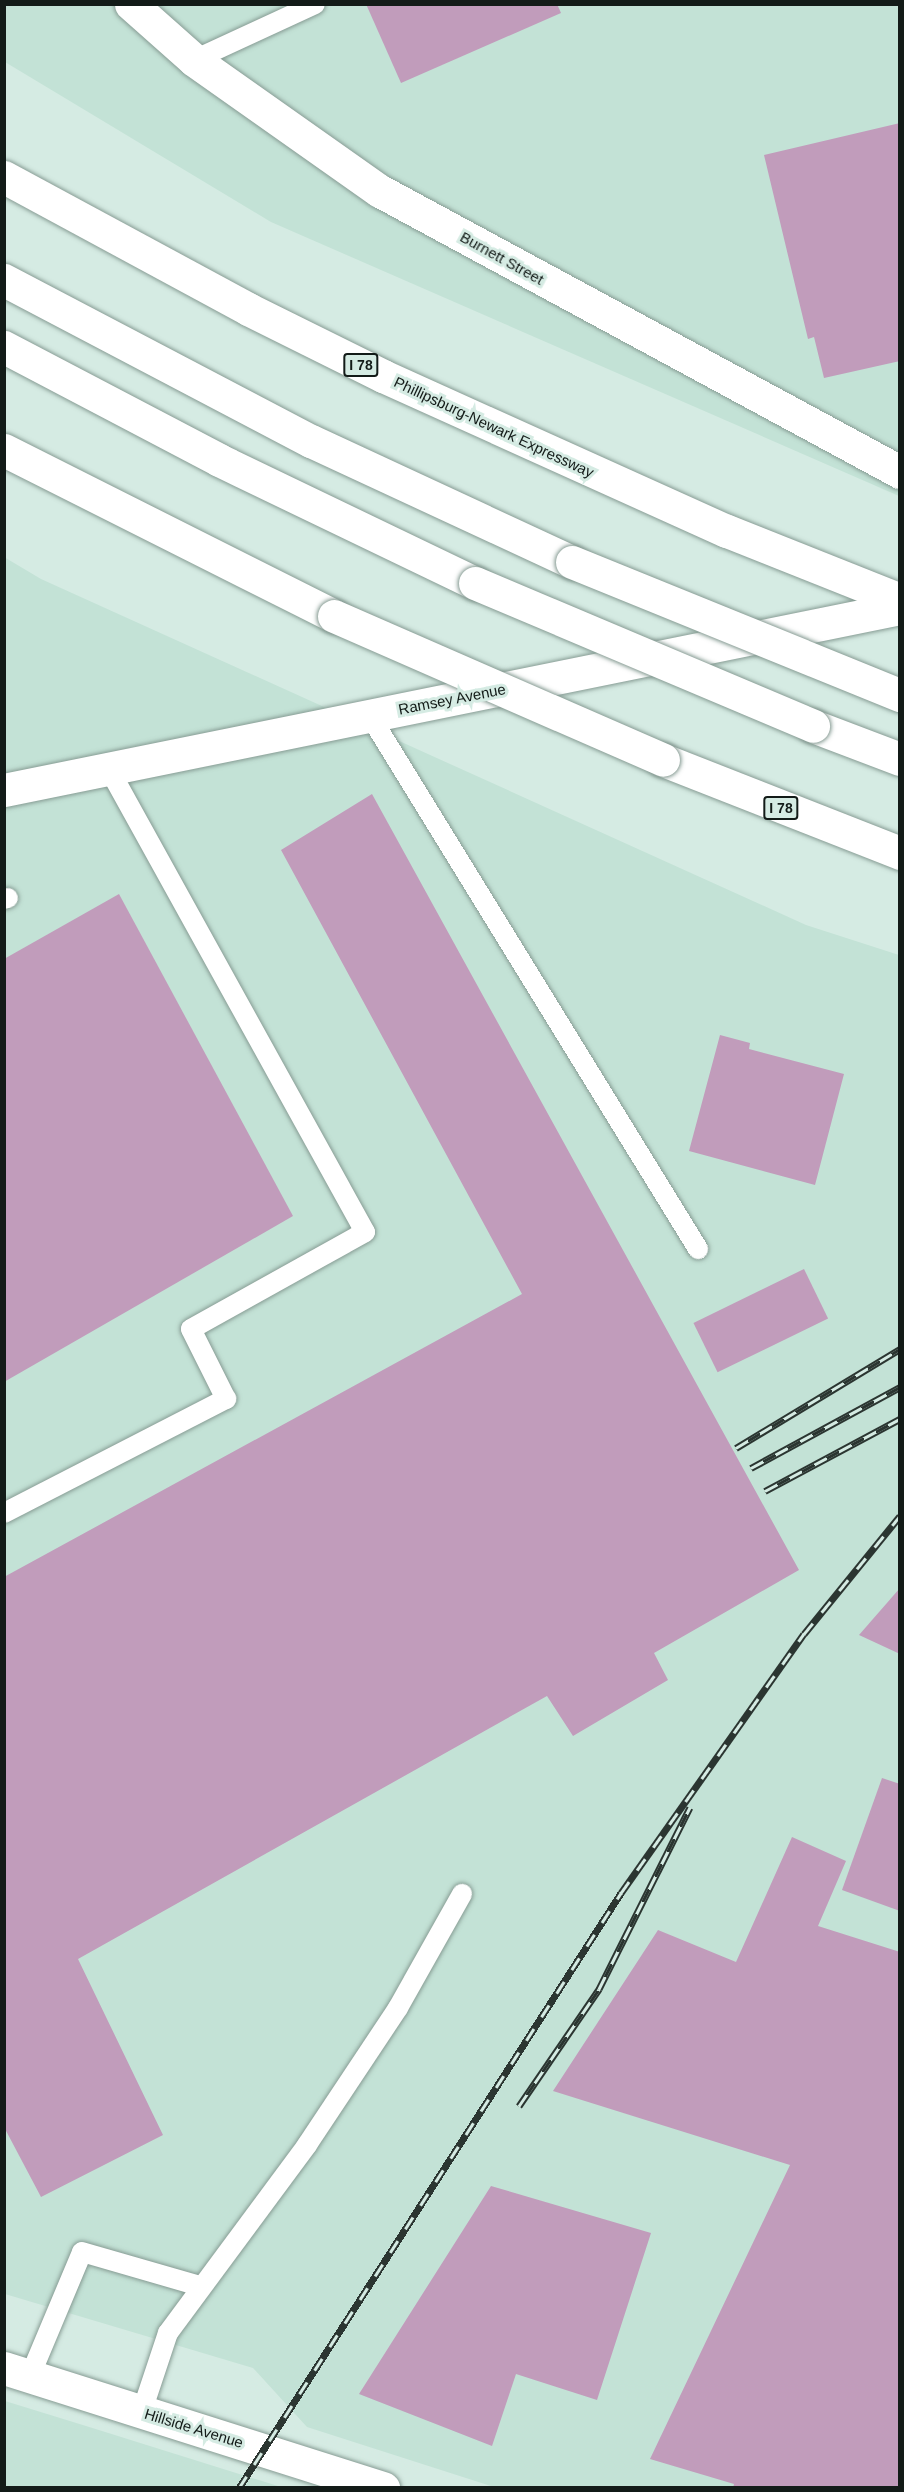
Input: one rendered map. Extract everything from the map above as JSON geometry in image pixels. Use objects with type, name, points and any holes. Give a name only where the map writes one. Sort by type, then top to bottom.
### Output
[{"type":"main road","name":"Burnett Street","points":[[131,4],[194,60],[380,191],[900,472]]},
{"type":"main road","name":"Phillipsburg-Newark Expressway","points":[[4,177],[248,309],[383,375],[727,531],[900,600]]},
{"type":"main road","points":[[4,280],[311,441],[572,562],[900,695]]},
{"type":"main road","points":[[4,347],[219,460],[475,583],[813,726],[900,759]]},
{"type":"main road","name":"I 78","points":[[4,450],[334,616],[663,760],[900,853]]},
{"type":"main road","name":"Ramsey Avenue","points":[[4,790],[900,608]]},
{"type":"main road","name":"Hillside Avenue","points":[[17,2372],[141,2411],[328,2479],[383,2487]]},
{"type":"lane","points":[[194,60],[315,4]]},
{"type":"lane","points":[[370,716],[698,1249]]},
{"type":"lane","points":[[4,1513],[226,1399],[191,1329],[365,1232],[108,769]]},
{"type":"lane","points":[[141,2411],[168,2333],[200,2286],[307,2145],[398,2008],[462,1894]]},
{"type":"lane","points":[[17,2372],[82,2252],[200,2286]]},
{"type":"shaded area","points":[[5,5],[899,5],[899,496],[271,222],[5,62]]},
{"type":"shaded area","points":[[4,557],[41,579],[806,925],[899,955],[899,2487],[494,2487],[307,2427],[253,2368],[5,2294]]},
{"type":"shaded area","points":[[5,2401],[86,2426],[281,2487],[5,2487]]},
{"type":"building","points":[[366,4],[557,4],[561,13],[401,83]]},
{"type":"building","points":[[900,123],[900,361],[824,378],[814,337],[808,339],[764,155]]},
{"type":"building","points":[[372,794],[799,1570],[654,1653],[668,1680],[573,1736],[547,1696],[78,1959],[163,2135],[41,2197],[4,2127],[4,1577],[522,1294],[281,850]]},
{"type":"building","points":[[119,894],[293,1216],[4,1382],[4,959]]},
{"type":"building","points":[[720,1035],[750,1043],[749,1049],[844,1074],[815,1185],[689,1151]]},
{"type":"building","points":[[804,1269],[828,1318],[718,1372],[693,1323]]},
{"type":"building","points":[[900,1588],[900,1654],[859,1635]]},
{"type":"building","points":[[882,1778],[900,1784],[900,1911],[842,1890]]},
{"type":"building","points":[[792,1837],[846,1861],[818,1926],[900,1952],[900,2488],[733,2488],[734,2484],[650,2459],[790,2165],[553,2091],[658,1930],[736,1962]]},
{"type":"building","points":[[491,2186],[651,2233],[597,2400],[516,2374],[492,2446],[359,2394]]},
{"type":"railway","points":[[736,1448],[900,1349]]},
{"type":"railway","points":[[751,1468],[900,1387]]},
{"type":"railway","points":[[765,1491],[900,1419]]},
{"type":"railway","points":[[239,2488],[621,1893],[804,1634],[900,1516]]},
{"type":"railway","points":[[519,2106],[599,1989],[690,1807]]}]
